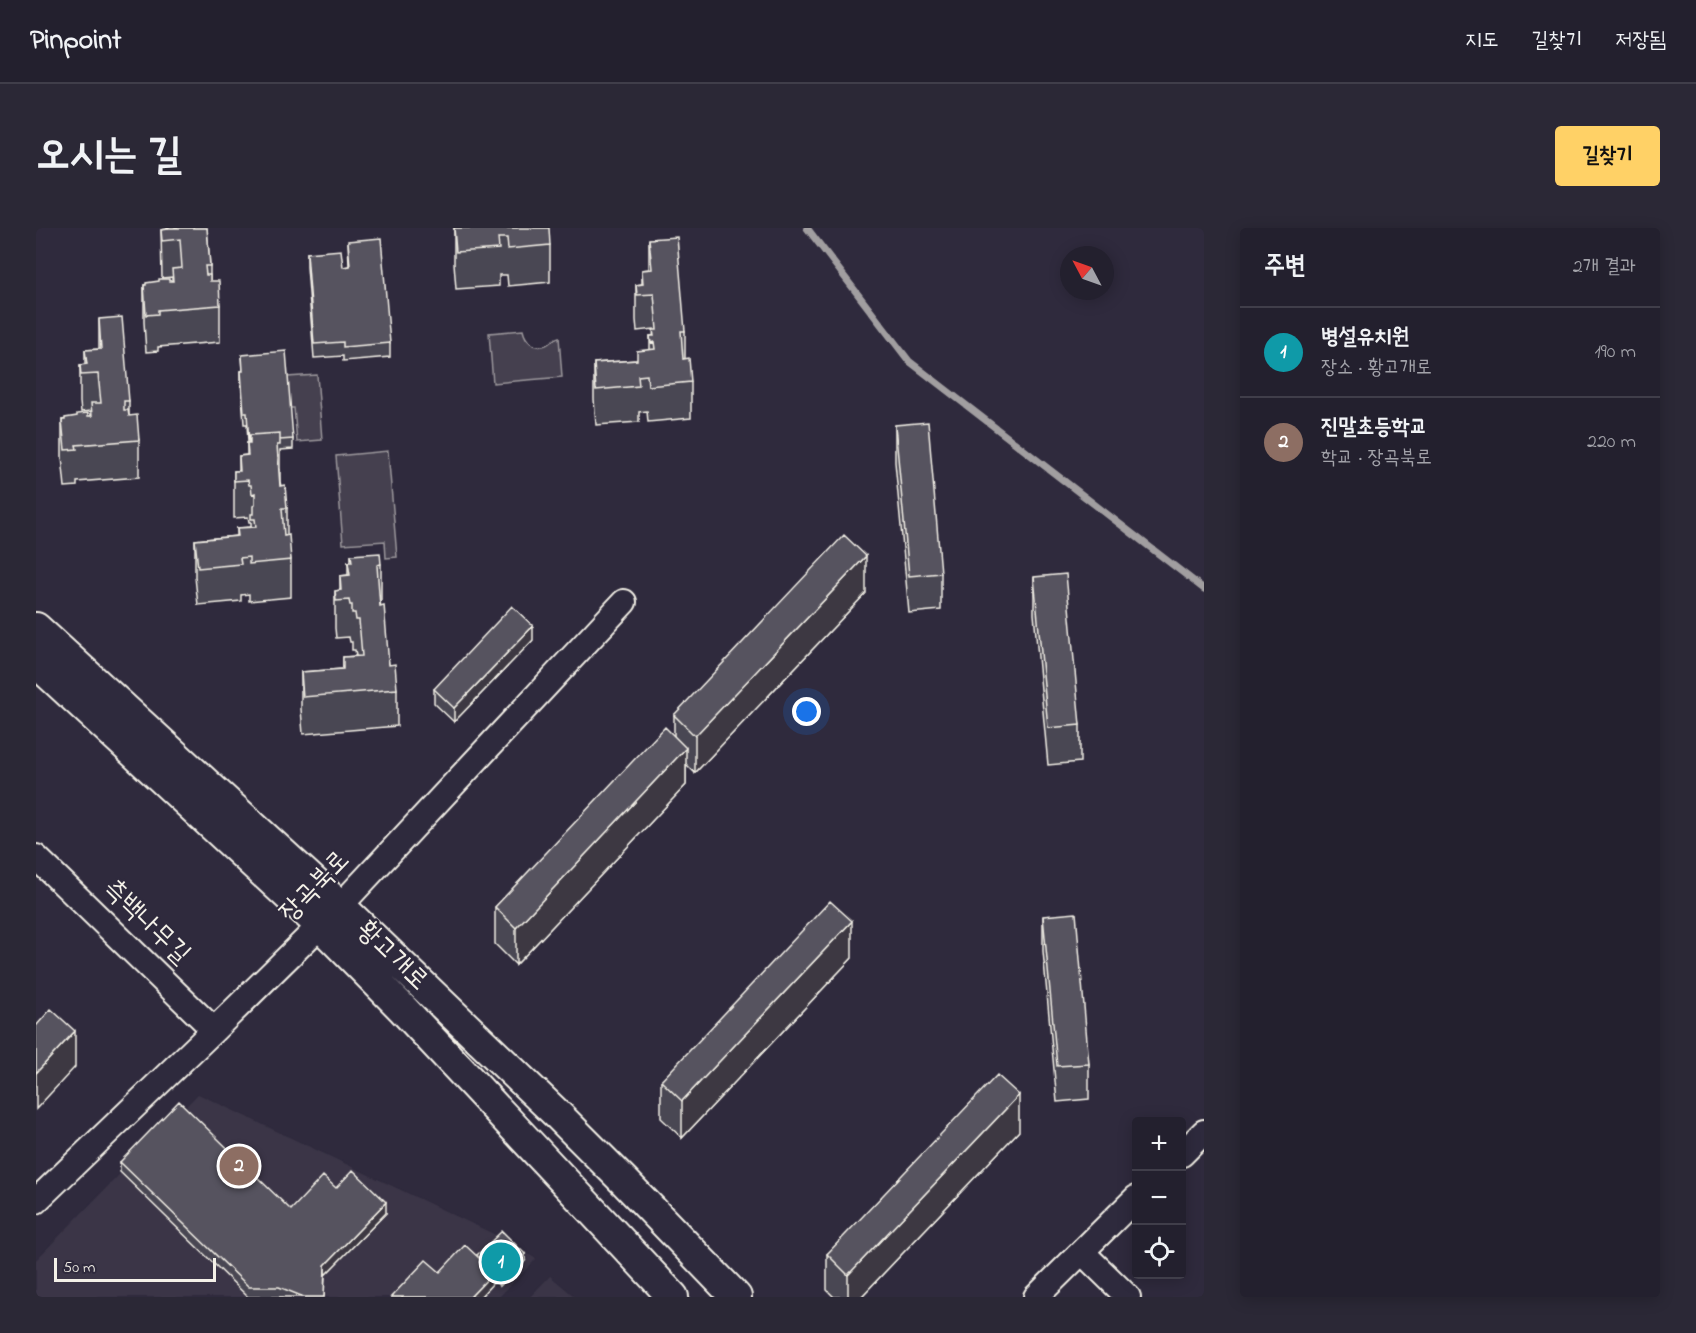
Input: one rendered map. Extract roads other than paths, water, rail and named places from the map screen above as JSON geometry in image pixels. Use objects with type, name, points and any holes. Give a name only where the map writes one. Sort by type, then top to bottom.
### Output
[{"type":"street","name":"장곡북로","points":[[36,1201],[330,915],[624,602]]},
{"type":"street","name":"황고개로","points":[[36,628],[330,915],[403,1009],[673,1297]]},
{"type":"street","name":"황고개로","points":[[36,662],[559,1116],[736,1297]]},
{"type":"street","name":"측백나무길","points":[[36,858],[214,1030]]},
{"type":"street","points":[[1186,1150],[1204,1132]]},
{"type":"street","points":[[1036,1297],[1132,1203]]},
{"type":"street","points":[[1082,1252],[1128,1297]]},
{"type":"waterway","points":[[807,228],[909,361],[1204,589]]},
{"type":"place","name":"진말초등학교","points":[[239,1166]]},
{"type":"place","name":"병설유치원","points":[[501,1262]]}]
